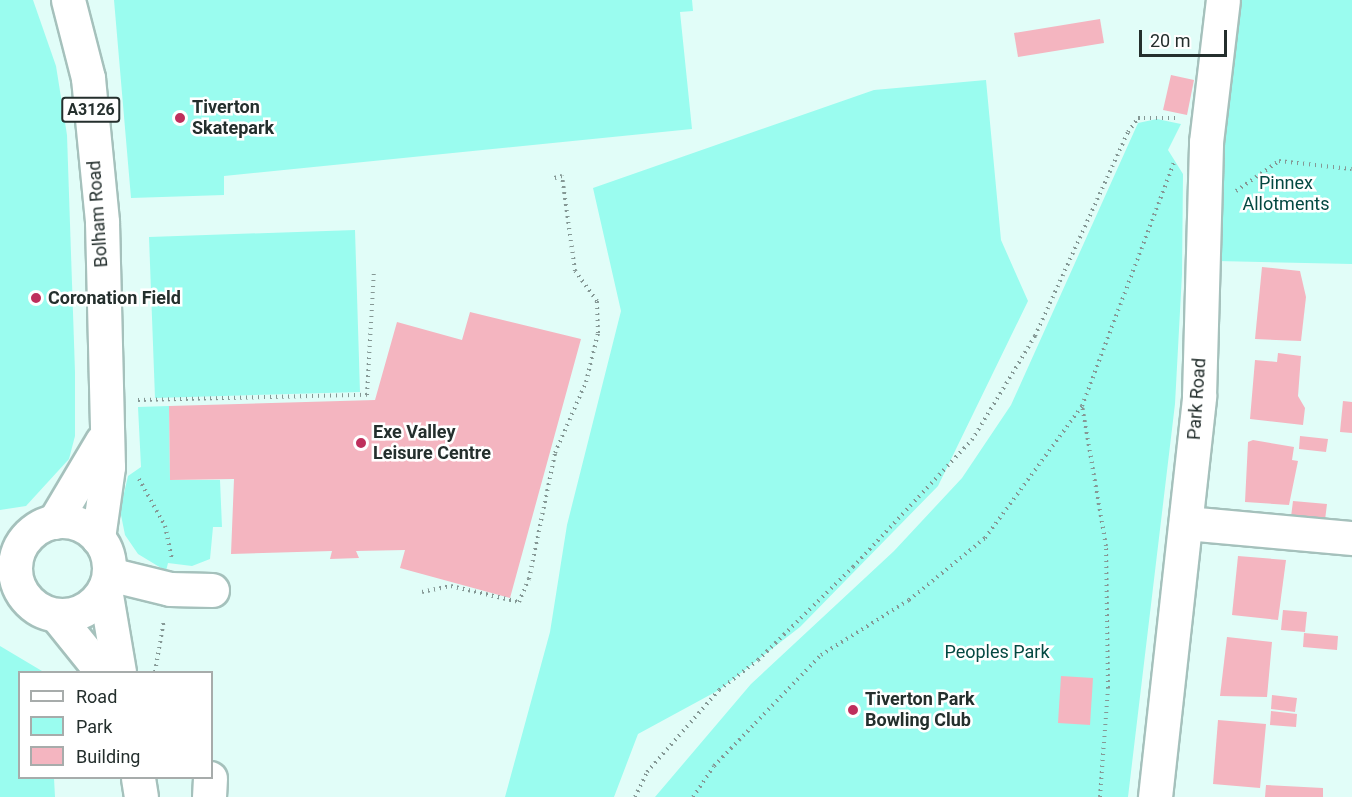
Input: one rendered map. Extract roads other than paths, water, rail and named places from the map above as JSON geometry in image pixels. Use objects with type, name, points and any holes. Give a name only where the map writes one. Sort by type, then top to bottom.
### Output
[{"type":"street","name":"Bolham Road","points":[[68,0],[88,78],[102,222],[105,431],[108,467],[98,538]]},
{"type":"street","name":"Park Road","points":[[1155,797],[1199,396],[1207,132],[1223,0]]},
{"type":"street","name":"Bolham Road","points":[[27,533],[84,479],[105,431]]},
{"type":"street","points":[[1186,523],[1352,538]]},
{"type":"street","points":[[101,671],[56,615],[30,603],[10,588],[16,562],[27,533],[83,526],[98,538],[107,582],[119,671]]},
{"type":"street","points":[[107,582],[170,589],[212,590]]},
{"type":"street","points":[[56,615],[85,610],[107,582]]},
{"type":"street","points":[[138,779],[141,797]]},
{"type":"street","points":[[209,797],[210,779]]},
{"type":"place","name":"Tiverton Skatepark","points":[[180,118]]},
{"type":"place","name":"Coronation Field","points":[[36,298]]},
{"type":"place","name":"Exe Valley Leisure Centre","points":[[361,443]]},
{"type":"place","name":"Tiverton Park Bowling Club","points":[[853,710]]},
{"type":"park label","name":"Pinnex Allotments","points":[[1286,194]]},
{"type":"park label","name":"Peoples Park","points":[[997,652]]}]
